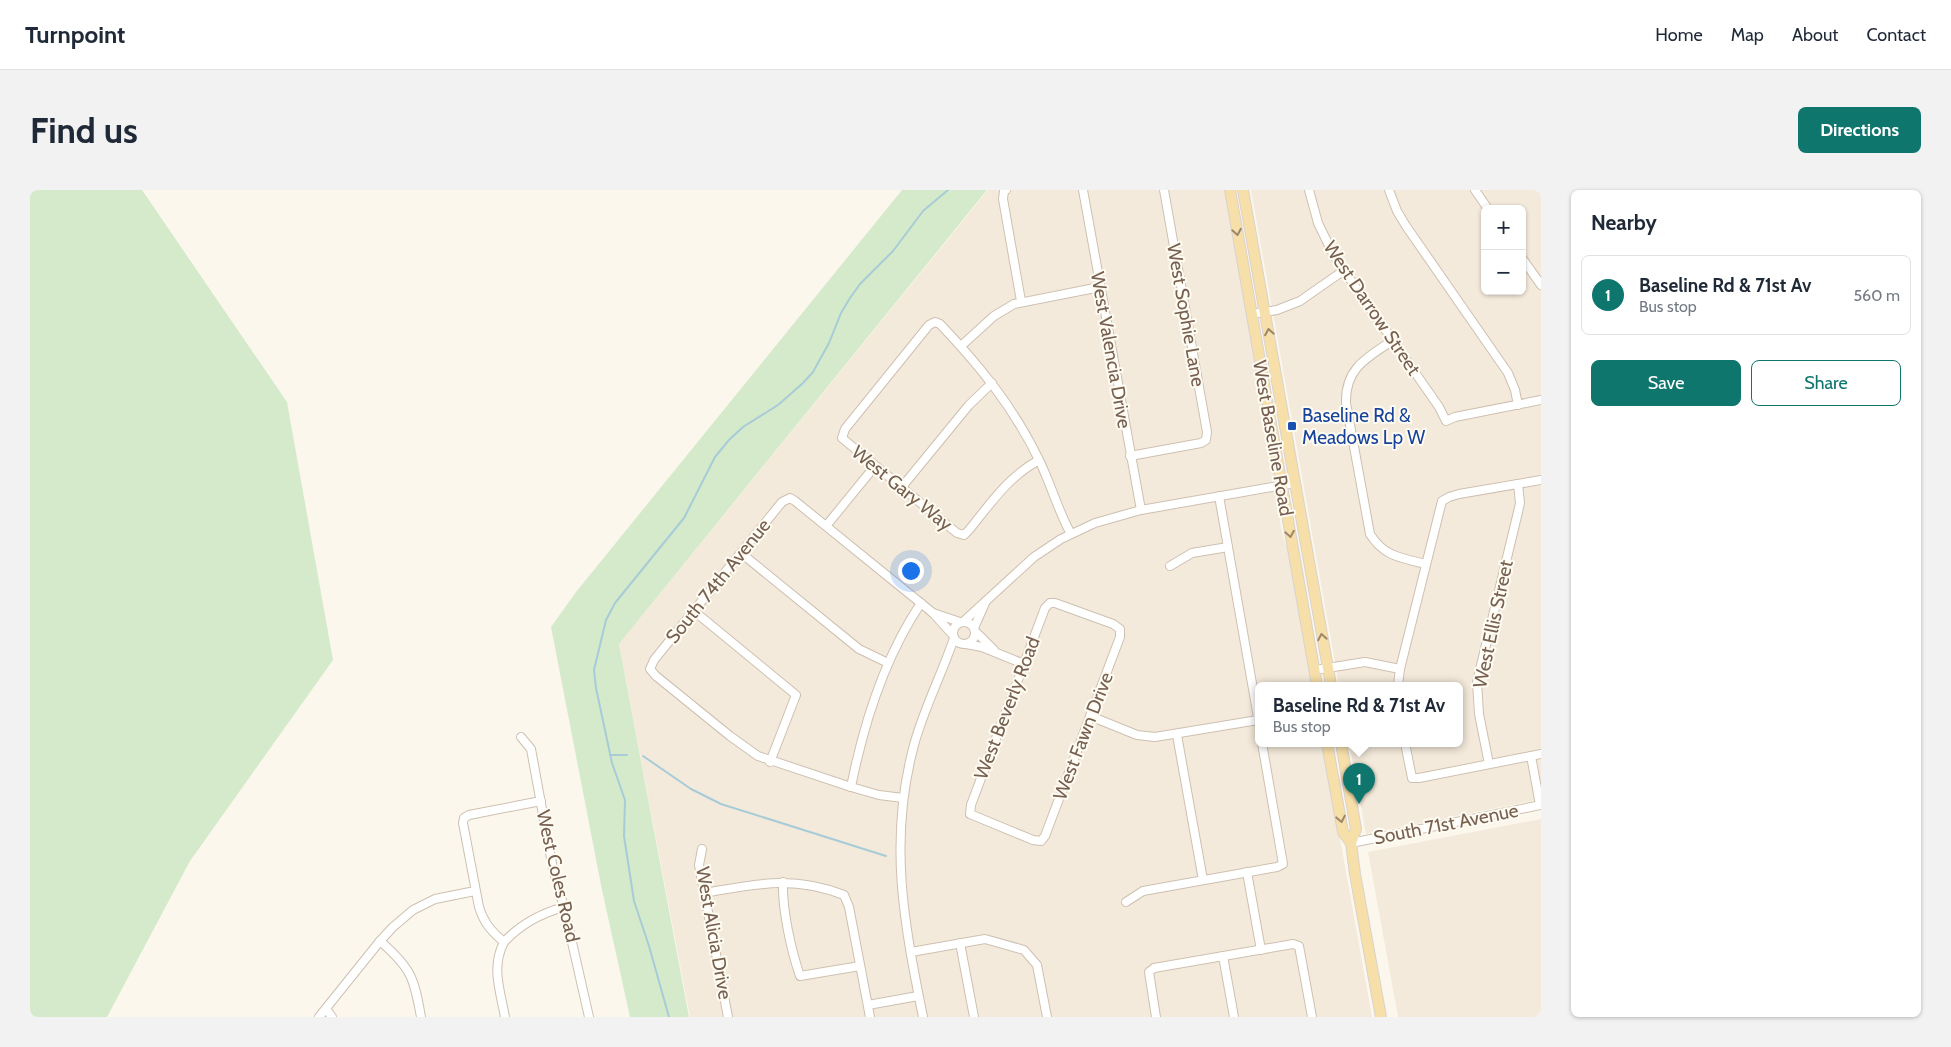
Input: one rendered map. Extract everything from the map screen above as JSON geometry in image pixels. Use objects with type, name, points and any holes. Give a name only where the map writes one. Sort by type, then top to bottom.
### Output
[{"type":"main road","name":"West Baseline Road","points":[[1230,190],[1317,682]]},
{"type":"main road","name":"West Baseline Road","points":[[1243,190],[1330,682]]},
{"type":"main road","points":[[1328,747],[1343,832],[1351,843]]},
{"type":"main road","points":[[1342,747],[1356,829],[1351,843],[1355,876],[1381,1017]]},
{"type":"street","points":[[1005,190],[1003,199],[1021,301]]},
{"type":"street","name":"West Valencia Drive","points":[[1083,190],[1141,510]]},
{"type":"street","name":"West Sophie Lane","points":[[1130,456],[1201,443],[1206,440],[1207,432],[1164,190]]},
{"type":"street","name":"West Darrow Street","points":[[1309,190],[1324,238],[1343,271],[1439,407],[1446,421],[1454,417],[1518,405]]},
{"type":"street","points":[[1389,190],[1396,211],[1508,373],[1515,390],[1518,405],[1541,400]]},
{"type":"street","points":[[1475,190],[1485,205]]},
{"type":"street","points":[[1526,264],[1541,285]]},
{"type":"street","points":[[1252,314],[1300,301],[1343,271]]},
{"type":"street","points":[[1071,534],[1039,460],[1016,418],[992,383],[961,346],[1003,309],[1021,301],[1100,287]]},
{"type":"street","name":"West Gary Way","points":[[961,346],[940,324],[935,322],[929,325],[845,429],[842,438],[900,488],[957,533],[964,534],[1009,481],[1039,460]]},
{"type":"street","points":[[1392,341],[1362,362],[1352,372],[1346,387],[1346,403],[1370,534],[1378,546],[1390,554],[1426,564]]},
{"type":"street","points":[[900,488],[969,405],[992,383]]},
{"type":"street","points":[[875,466],[826,526],[933,613],[958,642],[975,645],[1024,664]]},
{"type":"street","points":[[1398,682],[1442,501],[1459,494],[1541,480]]},
{"type":"street","points":[[923,1017],[902,904],[900,828],[903,798],[912,755],[921,722],[942,670],[954,627],[986,601],[1023,565],[1071,534],[1095,523],[1141,510],[1295,483]]},
{"type":"street","name":"West Ellis Street","points":[[1489,764],[1479,714],[1477,682],[1520,503],[1518,484]]},
{"type":"street","points":[[1219,496],[1255,699]]},
{"type":"street","name":"South 74th Avenue","points":[[770,762],[758,756],[730,736],[656,676],[650,669],[654,660],[782,502],[790,498],[826,526]]},
{"type":"street","points":[[1170,566],[1192,553],[1228,547]]},
{"type":"street","points":[[741,553],[859,649],[888,663]]},
{"type":"street","points":[[942,670],[955,652],[972,640],[974,629],[986,601]]},
{"type":"street","name":"West Fawn Drive","points":[[1041,841],[1045,836],[1120,637],[1120,629],[1105,621],[1055,602],[1050,603]]},
{"type":"street","points":[[851,787],[862,736],[888,663],[921,603]]},
{"type":"street","name":"West Beverly Road","points":[[1041,841],[1033,840],[970,814],[971,805],[1045,608],[1050,603]]},
{"type":"street","points":[[694,611],[796,695],[770,762],[879,795],[903,798]]},
{"type":"street","points":[[933,613],[969,623],[995,652]]},
{"type":"street","points":[[1315,670],[1365,662],[1400,669]]},
{"type":"street","points":[[1090,716],[1137,735],[1161,737],[1255,723]]},
{"type":"street","points":[[1177,735],[1203,880]]},
{"type":"street","name":"West Coles Road","points":[[521,737],[531,749],[553,870],[564,907],[589,1017]]},
{"type":"street","points":[[1126,902],[1143,890],[1277,867],[1283,864],[1263,747]]},
{"type":"street","points":[[1406,747],[1412,778],[1541,754]]},
{"type":"street","points":[[1531,756],[1540,805]]},
{"type":"street","points":[[504,942],[490,930],[483,920],[463,824],[464,818],[469,815],[541,801]]},
{"type":"street","name":"South 71st Avenue","points":[[1351,843],[1540,805]]},
{"type":"street","name":"West Alicia Drive","points":[[702,848],[699,865],[728,1017]]},
{"type":"street","points":[[1247,872],[1261,950]]},
{"type":"street","points":[[704,893],[768,882],[783,882],[820,886],[844,895],[849,907],[870,1017]]},
{"type":"street","points":[[783,882],[783,895],[795,962],[800,976],[860,966]]},
{"type":"street","points":[[319,1017],[380,941],[403,918],[423,904],[444,897],[476,891]]},
{"type":"street","points":[[505,1017],[496,972],[497,961],[504,942],[512,933],[541,915],[564,907]]},
{"type":"street","points":[[911,952],[985,938],[1019,949],[1028,954],[1037,965],[1047,1017]]},
{"type":"street","points":[[380,941],[404,964],[412,977],[421,1017]]},
{"type":"street","points":[[960,942],[974,1017]]},
{"type":"street","points":[[1156,1017],[1149,972],[1154,968],[1293,944],[1299,946],[1312,1017]]},
{"type":"street","points":[[1223,956],[1234,1017]]},
{"type":"street","points":[[868,1005],[918,996]]},
{"type":"street","points":[[326,1009],[332,1017]]},
{"type":"shaded area","points":[[988,190],[1225,190],[1281,503],[1280,522],[1284,540],[1289,551],[1312,682],[1255,682],[1255,747],[1324,747],[1372,1017],[690,1017],[619,644]]},
{"type":"shaded area","points":[[1251,190],[1541,190],[1541,799],[1366,834],[1350,747],[1463,747],[1463,682],[1338,682]]},
{"type":"shaded area","points":[[1541,819],[1541,1017],[1398,1017],[1368,852]]},
{"type":"green space","points":[[30,190],[142,190],[287,402],[333,660],[190,861],[107,1017],[30,1017]]},
{"type":"green space","points":[[902,190],[987,190],[619,644],[689,1017],[630,1017],[602,890],[551,627],[576,592]]},
{"type":"waterway","points":[[669,1017],[634,901],[624,836],[625,800],[612,763],[596,688],[594,670],[606,620],[615,603],[684,518],[715,457],[743,427],[778,405],[813,372],[829,343],[841,313],[860,284],[893,251],[923,211],[948,190]]},
{"type":"waterway","points":[[610,755],[627,755]]},
{"type":"waterway","points":[[643,756],[691,789],[721,804],[886,856]]},
{"type":"place","name":"Baseline Rd & Meadows Lp W","points":[[1292,426]]},
{"type":"place","name":"Baseline Rd & 71st Av","points":[[1359,804]]}]
